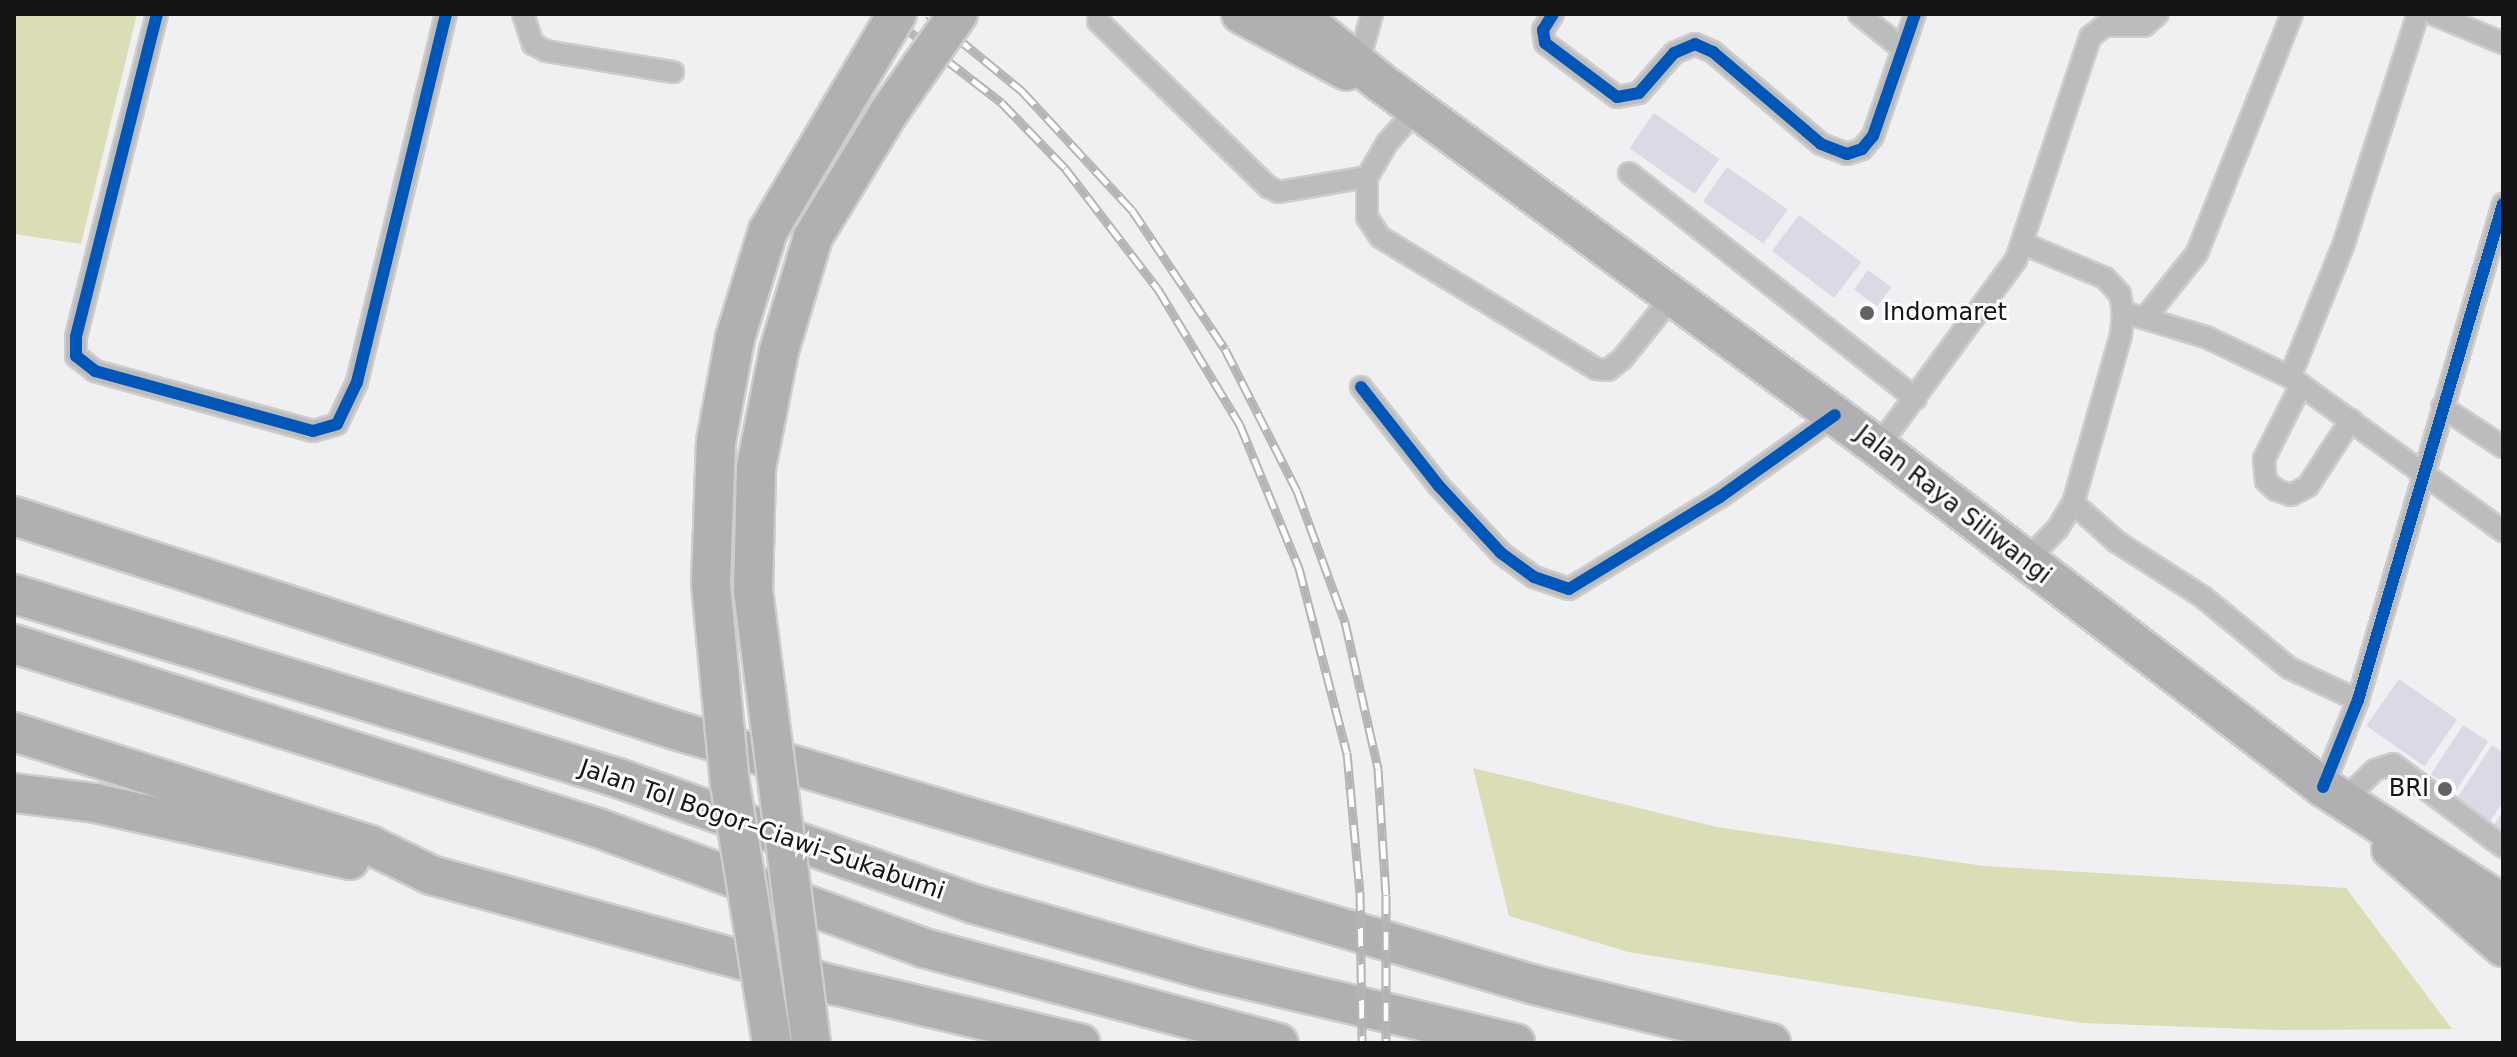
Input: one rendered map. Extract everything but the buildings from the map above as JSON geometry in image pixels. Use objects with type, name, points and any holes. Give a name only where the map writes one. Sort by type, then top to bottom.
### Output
[{"type":"highway","points":[[772,1043],[730,785],[712,598],[716,442],[735,338],[768,231],[897,14]]},
{"type":"highway","points":[[811,1043],[753,593],[756,468],[779,351],[813,237],[889,112],[958,14]]},
{"type":"highway","name":"Jalan Raya Siliwangi","points":[[1241,14],[1365,72]]},
{"type":"highway","name":"Jalan Raya Siliwangi","points":[[1297,14],[1365,72],[1878,447],[2345,802],[2426,851],[2503,904]]},
{"type":"highway","points":[[14,516],[690,734],[1535,985],[1771,1043]]},
{"type":"highway","name":"Jalan Tol Bogor–Ciawi–Sukabumi","points":[[14,594],[618,778],[974,904],[1206,970],[1516,1043]]},
{"type":"highway","points":[[14,644],[598,828],[924,948],[1279,1043]]},
{"type":"highway","points":[[14,732],[370,845],[431,875]]},
{"type":"highway","points":[[14,793],[95,803],[431,875],[838,986],[1080,1043]]},
{"type":"highway","name":"Jalan Raya Siliwangi","points":[[2345,802],[2400,858],[2503,947]]},
{"type":"street","points":[[157,14],[76,337],[76,356],[95,371],[313,431],[337,424],[357,382],[446,14]]},
{"type":"street","points":[[523,14],[533,44],[546,51],[673,72]]},
{"type":"street","points":[[1365,72],[1372,14]]},
{"type":"street","points":[[1553,14],[1543,30],[1545,43],[1617,97],[1639,93],[1674,53],[1695,44],[1713,52],[1809,135],[1839,153],[1854,153],[1873,136],[1915,14]]},
{"type":"street","points":[[1859,14],[1903,49]]},
{"type":"street","points":[[1878,447],[2007,277],[2024,244],[2090,37],[2104,26],[2144,26],[2158,14]]},
{"type":"street","points":[[2145,318],[2186,272],[2202,243],[2292,14]]},
{"type":"street","points":[[2351,420],[2308,486],[2291,495],[2276,490],[2266,481],[2264,459],[2343,246],[2418,14]]},
{"type":"street","points":[[2433,14],[2503,43]]},
{"type":"street","points":[[1098,21],[1268,187],[1279,192],[1367,177]]},
{"type":"street","points":[[1417,109],[1387,143],[1367,177],[1367,217],[1380,237],[1586,366],[1608,370],[1622,359],[1673,296]]},
{"type":"street","points":[[1629,173],[1916,399]]},
{"type":"street","points":[[2345,802],[2358,700],[2503,204]]},
{"type":"street","points":[[2024,244],[2105,278],[2120,294],[2123,312],[2121,335],[2073,503],[2058,528],[2026,561]]},
{"type":"street","points":[[2123,312],[2232,347],[2295,381],[2503,531]]},
{"type":"street","points":[[1361,387],[1439,486],[1501,553],[1534,577],[1569,589],[1720,497],[1835,415]]},
{"type":"street","points":[[2442,407],[2503,447]]},
{"type":"street","points":[[2073,503],[2117,542],[2203,597],[2289,668],[2358,700]]},
{"type":"street","points":[[2345,802],[2375,770],[2393,764],[2503,847]]},
{"type":"green space","points":[[14,14],[137,14],[81,244],[14,234]]},
{"type":"green space","points":[[1473,768],[1717,827],[1984,866],[2346,888],[2452,1029],[2278,1030],[2082,1023],[1628,952],[1509,916]]},
{"type":"railway","points":[[887,14],[1002,103],[1065,168],[1158,289],[1240,425],[1299,568],[1347,753],[1360,892],[1362,1043]]},
{"type":"railway","points":[[928,14],[1022,91],[1132,210],[1225,349],[1297,491],[1345,622],[1378,769],[1386,895],[1386,1043]]},
{"type":"cycle path","points":[[157,14],[76,337],[76,356],[95,371],[313,431],[337,424],[357,382],[446,14]]},
{"type":"cycle path","points":[[1553,14],[1543,30],[1545,43],[1617,97],[1639,93],[1674,53],[1695,44],[1713,52],[1821,144],[1847,154],[1862,149],[1873,136],[1915,14]]},
{"type":"cycle path","points":[[2323,787],[2358,700],[2503,204]]},
{"type":"cycle path","points":[[1361,387],[1439,486],[1501,553],[1534,577],[1569,589],[1720,497],[1835,415]]},
{"type":"place","name":"Indomaret","points":[[1867,313]]},
{"type":"place","name":"BRI","points":[[2445,789]]}]
